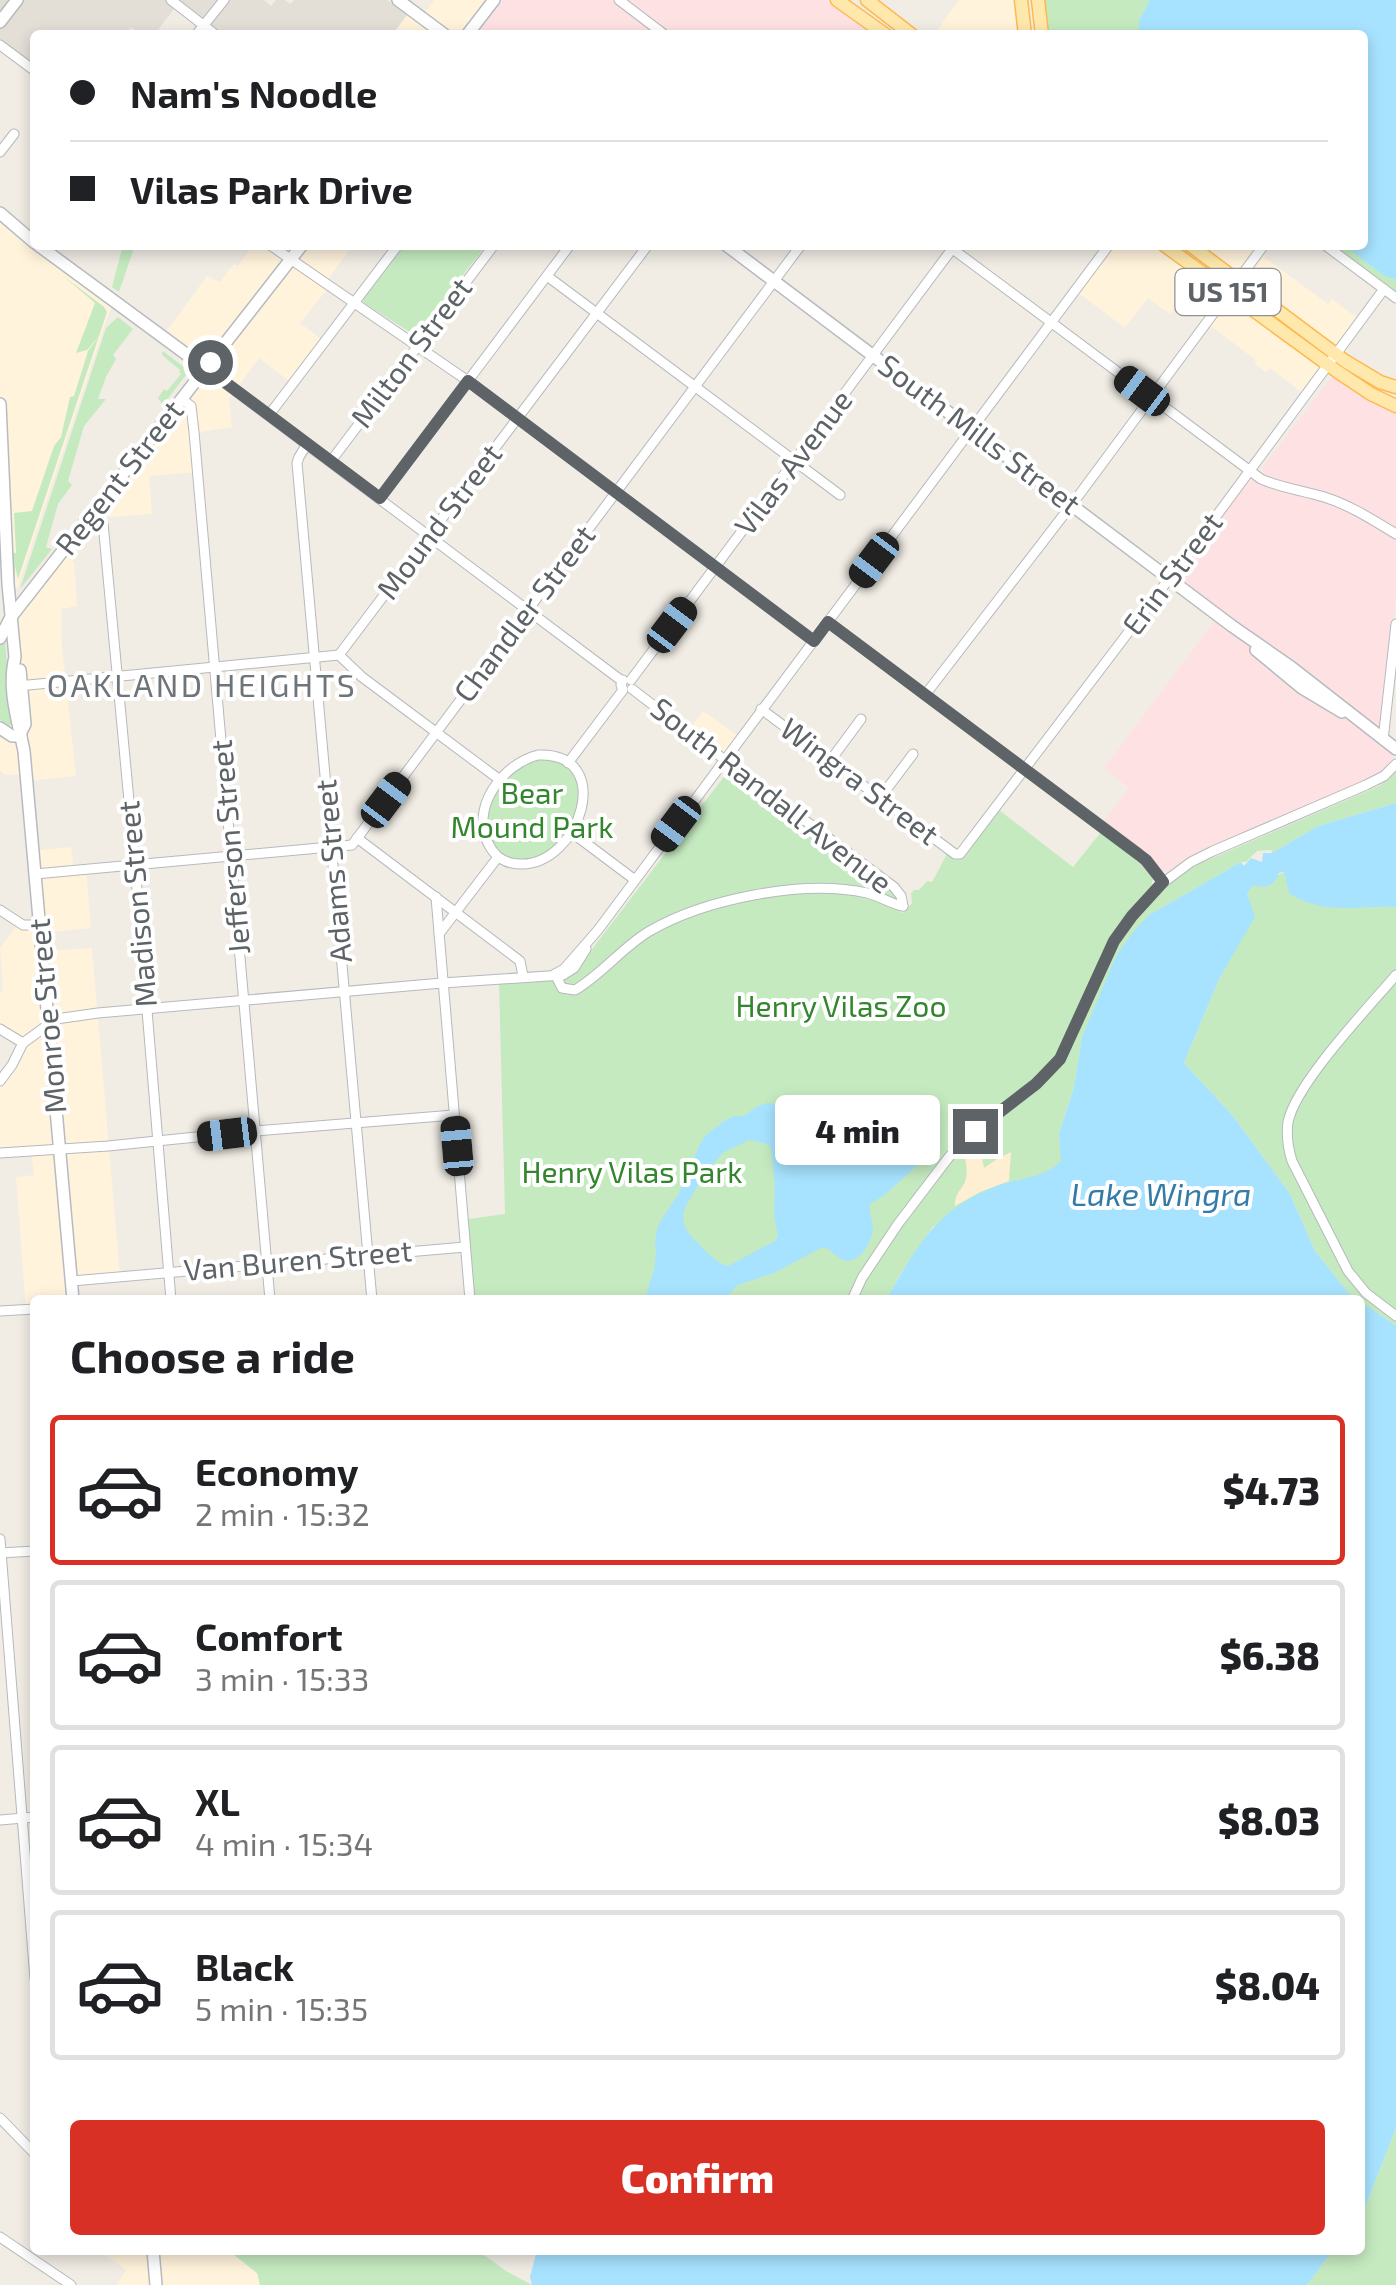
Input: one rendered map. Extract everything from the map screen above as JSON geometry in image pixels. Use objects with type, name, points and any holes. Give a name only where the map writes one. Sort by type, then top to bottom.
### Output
[{"type":"main road","points":[[0,22],[17,0]]},
{"type":"main road","points":[[471,30],[494,0]]},
{"type":"main road","points":[[837,0],[879,30]]},
{"type":"main road","points":[[867,0],[906,30]]},
{"type":"main road","points":[[1021,0],[1024,30]]},
{"type":"main road","points":[[1038,0],[1041,30]]},
{"type":"main road","points":[[406,2],[439,30]]},
{"type":"main road","points":[[0,213],[8,219],[6,224],[30,239]]},
{"type":"main road","points":[[46,250],[206,368]]},
{"type":"main road","name":"Regent Street","points":[[0,638],[6,619],[298,250]]},
{"type":"main road","name":"South Mills Street","points":[[732,250],[1232,626],[1302,688],[1354,717],[1396,749]]},
{"type":"main road","name":"US 151","points":[[1171,250],[1229,293],[1332,359],[1396,388]]},
{"type":"main road","name":"US 151","points":[[1197,250],[1238,280],[1370,394],[1396,406]]},
{"type":"main road","name":"Monroe Street","points":[[0,404],[6,619],[17,687],[16,725],[21,734],[35,874],[73,1295]]},
{"type":"main road","points":[[0,564],[5,515]]},
{"type":"main road","points":[[0,728],[12,736],[21,734]]},
{"type":"main road","points":[[153,2255],[156,2285]]},
{"type":"street","points":[[171,0],[210,30]]},
{"type":"street","points":[[200,30],[224,0]]},
{"type":"street","points":[[618,0],[651,30]]},
{"type":"street","points":[[0,45],[30,67]]},
{"type":"street","points":[[0,152],[14,134]]},
{"type":"street","points":[[277,250],[468,381],[814,641]]},
{"type":"street","points":[[268,416],[394,250]]},
{"type":"street","name":"Milton Street","points":[[330,462],[490,250]]},
{"type":"street","points":[[380,498],[566,250]]},
{"type":"street","name":"Mound Street","points":[[339,655],[644,250]]},
{"type":"street","name":"Chandler Street","points":[[357,838],[797,250]]},
{"type":"street","name":"Vilas Avenue","points":[[568,763],[949,250]]},
{"type":"street","points":[[957,250],[1261,479],[1342,504],[1396,534]]},
{"type":"street","points":[[0,1081],[23,1042],[59,1018],[555,974],[564,969],[598,930],[1105,250]]},
{"type":"street","points":[[925,695],[1260,250]]},
{"type":"street","points":[[1332,250],[1396,298]]},
{"type":"street","points":[[547,276],[840,495]]},
{"type":"street","name":"Erin Street","points":[[957,855],[1170,579],[1384,289]]},
{"type":"street","name":"South Randall Avenue","points":[[206,368],[627,685],[725,760],[737,774],[748,778],[894,888],[904,906],[869,894],[833,889],[752,896],[714,904],[648,932],[575,990],[562,988],[555,974]]},
{"type":"street","name":"Jefferson Street","points":[[182,399],[191,406],[194,432],[270,1295]]},
{"type":"street","name":"Adams Street","points":[[307,444],[298,463],[372,1295]]},
{"type":"street","name":"Madison Street","points":[[92,514],[103,523],[170,1295]]},
{"type":"street","points":[[828,622],[1138,853],[1163,882]]},
{"type":"street","points":[[1383,740],[1396,624]]},
{"type":"street","points":[[17,687],[339,655],[362,677],[500,780]]},
{"type":"street","name":"Wingra Street","points":[[762,710],[957,855]]},
{"type":"street","points":[[830,761],[861,719]]},
{"type":"street","points":[[880,798],[913,754]]},
{"type":"street","points":[[538,755],[555,756],[568,763],[580,778],[584,797],[572,832],[536,862],[516,864],[498,857],[488,843],[482,821],[489,797],[500,780],[522,761],[538,755]]},
{"type":"street","points":[[854,1295],[898,1224],[949,1157],[1060,1059],[1114,941],[1163,882],[1213,851],[1384,776],[1396,764]]},
{"type":"street","points":[[572,832],[635,880]]},
{"type":"street","points":[[35,874],[331,848],[348,846],[357,838],[520,961],[523,976]]},
{"type":"street","points":[[439,935],[498,857]]},
{"type":"street","points":[[436,897],[470,1295]]},
{"type":"street","points":[[0,910],[23,926],[40,925]]},
{"type":"street","points":[[1396,975],[1310,1078],[1288,1121],[1287,1142],[1292,1162],[1348,1270],[1366,1292],[1396,1316]]},
{"type":"street","points":[[0,1028],[23,1042]]},
{"type":"street","points":[[0,1152],[454,1115]]},
{"type":"street","name":"Van Buren Street","points":[[72,1280],[466,1247]]},
{"type":"street","points":[[0,1311],[30,1309]]},
{"type":"street","points":[[0,1539],[30,1925]]},
{"type":"street","points":[[0,1553],[30,1551]]},
{"type":"street","points":[[0,1820],[30,1817]]},
{"type":"street","points":[[0,2118],[30,2149]]},
{"type":"street","points":[[0,2237],[70,2285]]},
{"type":"shaded area","points":[[0,0],[264,0],[271,6],[276,0],[290,4],[294,0],[387,0],[407,15],[396,30],[204,30],[204,25],[177,5],[158,30],[30,30],[30,67],[0,45]]},
{"type":"shaded area","points":[[434,0],[487,0],[462,30],[396,30],[407,15],[419,21]]},
{"type":"shaded area","points":[[503,0],[826,0],[871,30],[668,30],[656,21],[649,30],[480,30]]},
{"type":"shaded area","points":[[959,0],[1021,0],[1024,30],[938,30]]},
{"type":"shaded area","points":[[0,222],[30,239],[30,250],[45,250],[115,302],[18,587],[9,595],[0,404]]},
{"type":"shaded area","points":[[249,250],[349,250],[325,283],[329,287],[300,323],[325,342],[293,384],[259,358],[229,399],[232,427],[195,433],[198,472],[149,476],[152,514],[110,517],[97,507],[205,369],[163,336],[207,276],[220,282],[234,264],[238,266]]},
{"type":"shaded area","points":[[1097,250],[1171,250],[1328,365],[1305,395],[1270,368],[1266,372],[1254,363],[1256,360],[1179,302],[1170,314],[1148,298],[1125,328],[1075,290],[1102,254]]},
{"type":"shaded area","points":[[1198,250],[1255,250],[1328,304],[1332,299],[1361,321],[1336,354]]},
{"type":"shaded area","points":[[1331,378],[1396,410],[1396,596],[1378,742],[1393,757],[1374,777],[1201,850],[1167,872],[1160,871],[1103,822],[1129,788],[1104,768],[1222,611],[1182,580],[1179,572],[1248,482],[1262,484],[1266,476],[1263,467]]},
{"type":"shaded area","points":[[62,553],[74,562],[77,606],[61,609],[76,776],[27,781],[26,774],[5,775],[0,770],[0,728],[20,736],[11,617]]},
{"type":"shaded area","points":[[703,711],[741,738],[725,760],[688,731]]},
{"type":"shaded area","points":[[71,847],[74,870],[86,869],[91,928],[41,933],[43,951],[92,948],[120,1277],[72,1281],[73,1295],[30,1295],[30,1310],[26,1310],[16,1177],[34,1175],[31,1151],[0,1153],[0,1081],[22,1043],[0,1029],[0,948],[19,923],[39,924],[33,851]]},
{"type":"shaded area","points":[[105,2255],[234,2255],[257,2273],[260,2285],[117,2285],[126,2270]]},
{"type":"green space","points":[[1045,0],[1150,0],[1139,20],[1139,30],[1048,30]]},
{"type":"green space","points":[[122,250],[133,250],[119,292],[112,287]]},
{"type":"green space","points":[[398,250],[482,250],[416,336],[363,300]]},
{"type":"green space","points":[[1338,250],[1351,250],[1396,280],[1396,298]]},
{"type":"green space","points":[[62,275],[107,312],[99,336],[87,350],[76,353],[95,303]]},
{"type":"green space","points":[[118,317],[133,329],[113,355],[116,359],[98,399],[106,399],[84,426],[68,481],[72,485],[58,504],[46,547],[52,549],[20,589],[106,328]]},
{"type":"green space","points":[[99,336],[18,579],[15,566],[15,587],[14,513],[32,511],[54,446],[61,437],[70,397],[74,396],[88,351]]},
{"type":"green space","points":[[163,351],[189,371],[163,405],[158,398],[181,374],[162,355]]},
{"type":"green space","points":[[5,640],[12,724],[9,726],[0,720],[0,644]]},
{"type":"green space","name":"Bear Mound Park","points":[[543,758],[566,767],[577,783],[579,802],[572,822],[560,841],[543,854],[524,860],[505,856],[491,839],[488,813],[492,800],[508,777]]},
{"type":"green space","name":"Henry Vilas Park","points":[[1396,772],[1396,803],[1318,826],[1272,853],[1257,851],[1246,862],[1149,915],[1082,1037],[1074,1087],[1059,1134],[1062,1161],[1047,1173],[1009,1182],[933,1227],[889,1295],[475,1295],[468,1219],[505,1214],[499,983],[548,981],[573,974],[726,774],[746,781],[892,890],[898,899],[896,909],[903,913],[912,903],[911,893],[927,881],[932,882],[947,854],[956,860],[962,857],[999,810],[1073,867],[1101,832],[1131,854],[1153,878],[1151,888],[1157,895],[1201,863],[1379,786]]},
{"type":"green space","points":[[1285,872],[1396,907],[1396,1326],[1365,1305],[1365,1295],[1350,1295],[1315,1251],[1290,1194],[1233,1116],[1184,1063],[1219,979],[1254,917],[1247,893],[1254,885]]},
{"type":"green space","points":[[1396,2128],[1396,2285],[1307,2285],[1329,2255],[1365,2255],[1365,2207]]},
{"type":"green space","points":[[234,2255],[484,2255],[532,2285],[260,2285],[257,2273]]},
{"type":"sand","points":[[979,1143],[984,1168],[1011,1152],[1009,1181],[955,1206],[967,1176],[966,1155]]},
{"type":"water","points":[[1150,0],[1396,0],[1396,280],[1350,250],[1368,250],[1368,30],[1139,30],[1139,20]]},
{"type":"water","name":"Lake Wingra","points":[[1396,803],[1396,907],[1314,905],[1289,893],[1284,872],[1269,885],[1254,885],[1247,893],[1255,917],[1219,979],[1184,1063],[1233,1116],[1290,1194],[1315,1251],[1350,1295],[889,1295],[918,1246],[943,1218],[976,1195],[1045,1172],[1061,1161],[1059,1134],[1074,1087],[1082,1037],[1116,956],[1133,932],[1149,915],[1241,862],[1244,866],[1251,858],[1262,862],[1263,853],[1272,853],[1318,826]]},
{"type":"water","points":[[767,1103],[792,1107],[843,1128],[847,1154],[867,1163],[883,1165],[896,1161],[918,1139],[937,1140],[938,1146],[870,1204],[872,1233],[864,1251],[854,1259],[843,1260],[823,1247],[774,1273],[738,1285],[728,1295],[646,1295],[654,1269],[658,1225],[679,1193],[700,1144],[724,1121],[744,1116]],"holes":[[[748,1140],[771,1148],[778,1236],[728,1266],[711,1256],[689,1233],[683,1219],[685,1210],[721,1155]]]},
{"type":"water","points":[[1365,1304],[1396,1326],[1396,2128],[1365,2207]]},
{"type":"water","points":[[536,2255],[1329,2255],[1307,2285],[532,2285]]},
{"type":"district","name":"OAKLAND HEIGHTS","points":[[202,686]]},
{"type":"route","points":[[210,362],[206,368],[380,498],[468,381],[814,641],[828,622],[1146,860],[1163,882],[1114,941],[1060,1059],[1036,1084],[975,1131]]},
{"type":"park label","name":"Henry Vilas Zoo","points":[[841,1007]]}]
